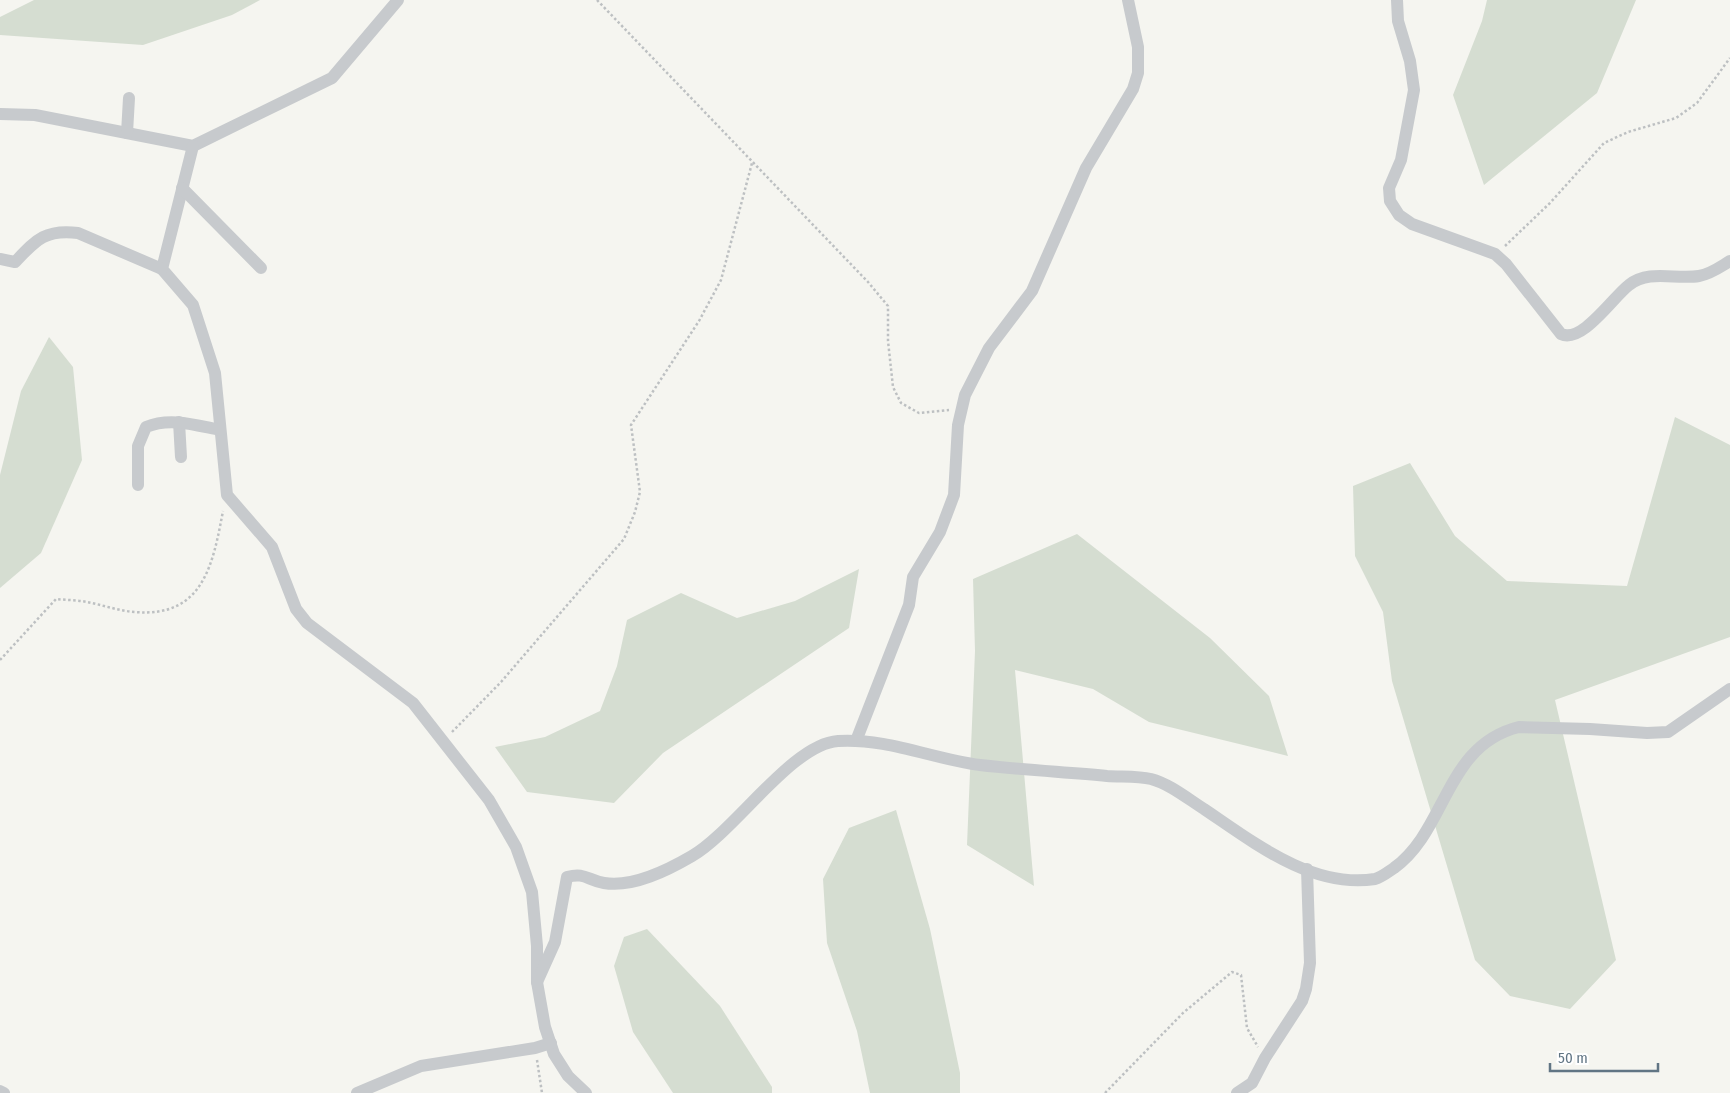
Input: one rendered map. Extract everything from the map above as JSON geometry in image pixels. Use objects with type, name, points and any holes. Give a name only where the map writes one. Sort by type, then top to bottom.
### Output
[{"type":"street","points":[[0,114],[35,115],[193,146],[332,78],[398,0]]},
{"type":"street","points":[[856,741],[909,605],[913,577],[940,532],[954,495],[958,425],[965,395],[989,348],[1032,291],[1086,168],[1132,89],[1138,73],[1138,47],[1128,0]]},
{"type":"street","points":[[1397,0],[1398,21],[1410,61],[1414,90],[1401,160],[1389,188],[1390,201],[1400,215],[1412,224],[1495,254],[1506,264],[1561,334],[1566,336],[1579,333],[1629,285],[1639,279],[1655,276],[1702,276],[1730,261]]},
{"type":"street","points":[[127,133],[130,98]]},
{"type":"street","points":[[162,270],[193,146]]},
{"type":"street","points":[[182,188],[261,268]]},
{"type":"street","points":[[0,260],[15,262],[37,238],[64,231],[78,233],[162,270],[194,305],[215,373],[227,495],[272,547],[296,609],[307,622],[413,703],[489,800],[516,848],[532,892],[537,946],[537,982],[545,1027],[554,1054],[568,1076],[586,1093]]},
{"type":"street","points":[[138,485],[138,446],[146,427],[158,422],[179,422],[220,430]]},
{"type":"street","points":[[179,422],[181,457]]},
{"type":"street","points":[[537,982],[555,942],[567,877],[579,874],[603,883],[629,883],[660,872],[691,857],[714,842],[788,768],[820,745],[835,741],[856,741],[977,765],[1150,779],[1186,797],[1253,842],[1307,869],[1325,876],[1354,880],[1379,878],[1407,858],[1421,838],[1455,776],[1479,746],[1508,730],[1519,727],[1647,733],[1668,732],[1730,690]]},
{"type":"street","points":[[1243,1091],[1252,1083],[1265,1058],[1302,1001],[1306,989],[1310,963],[1307,869]]},
{"type":"street","points":[[357,1093],[421,1066],[535,1048],[551,1043]]},
{"type":"street","points":[[0,1091],[4,1093]]},
{"type":"path","points":[[597,0],[868,282],[888,306],[888,341],[893,387],[901,403],[919,413],[963,408]]},
{"type":"path","points":[[1495,254],[1529,224],[1604,142],[1628,132],[1676,118],[1697,103],[1730,58]]},
{"type":"path","points":[[443,742],[502,682],[624,539],[635,512],[640,492],[631,425],[699,321],[721,280],[752,163]]},
{"type":"path","points":[[0,660],[56,599],[84,601],[135,612],[159,612],[182,604],[197,590],[213,561],[227,495]]},
{"type":"path","points":[[1104,1093],[1183,1013],[1232,972],[1241,975],[1247,1028],[1265,1058]]},
{"type":"path","points":[[535,1048],[542,1093]]},
{"type":"shaded area","points":[[34,0],[260,0],[232,15],[143,45],[0,35],[0,17]]},
{"type":"shaded area","points":[[1487,0],[1636,0],[1597,93],[1484,185],[1453,95],[1482,21]]},
{"type":"shaded area","points":[[49,337],[73,367],[82,460],[41,553],[0,588],[0,475],[21,391]]},
{"type":"shaded area","points":[[1675,417],[1730,445],[1730,637],[1555,700],[1616,960],[1570,1009],[1510,996],[1475,960],[1392,681],[1383,612],[1355,556],[1353,486],[1410,463],[1455,536],[1507,581],[1627,586]]},
{"type":"shaded area","points":[[1077,534],[1210,638],[1269,696],[1288,756],[1149,722],[1093,689],[1015,670],[1034,886],[967,845],[975,651],[973,579]]},
{"type":"shaded area","points":[[859,569],[849,628],[663,753],[614,803],[527,792],[495,747],[545,737],[600,711],[617,666],[627,620],[681,593],[737,618],[795,601]]},
{"type":"shaded area","points":[[896,810],[930,929],[960,1073],[960,1093],[870,1093],[857,1031],[827,943],[823,879],[849,828]]},
{"type":"shaded area","points":[[647,929],[720,1006],[772,1087],[772,1093],[673,1093],[633,1032],[614,966],[624,937]]}]
